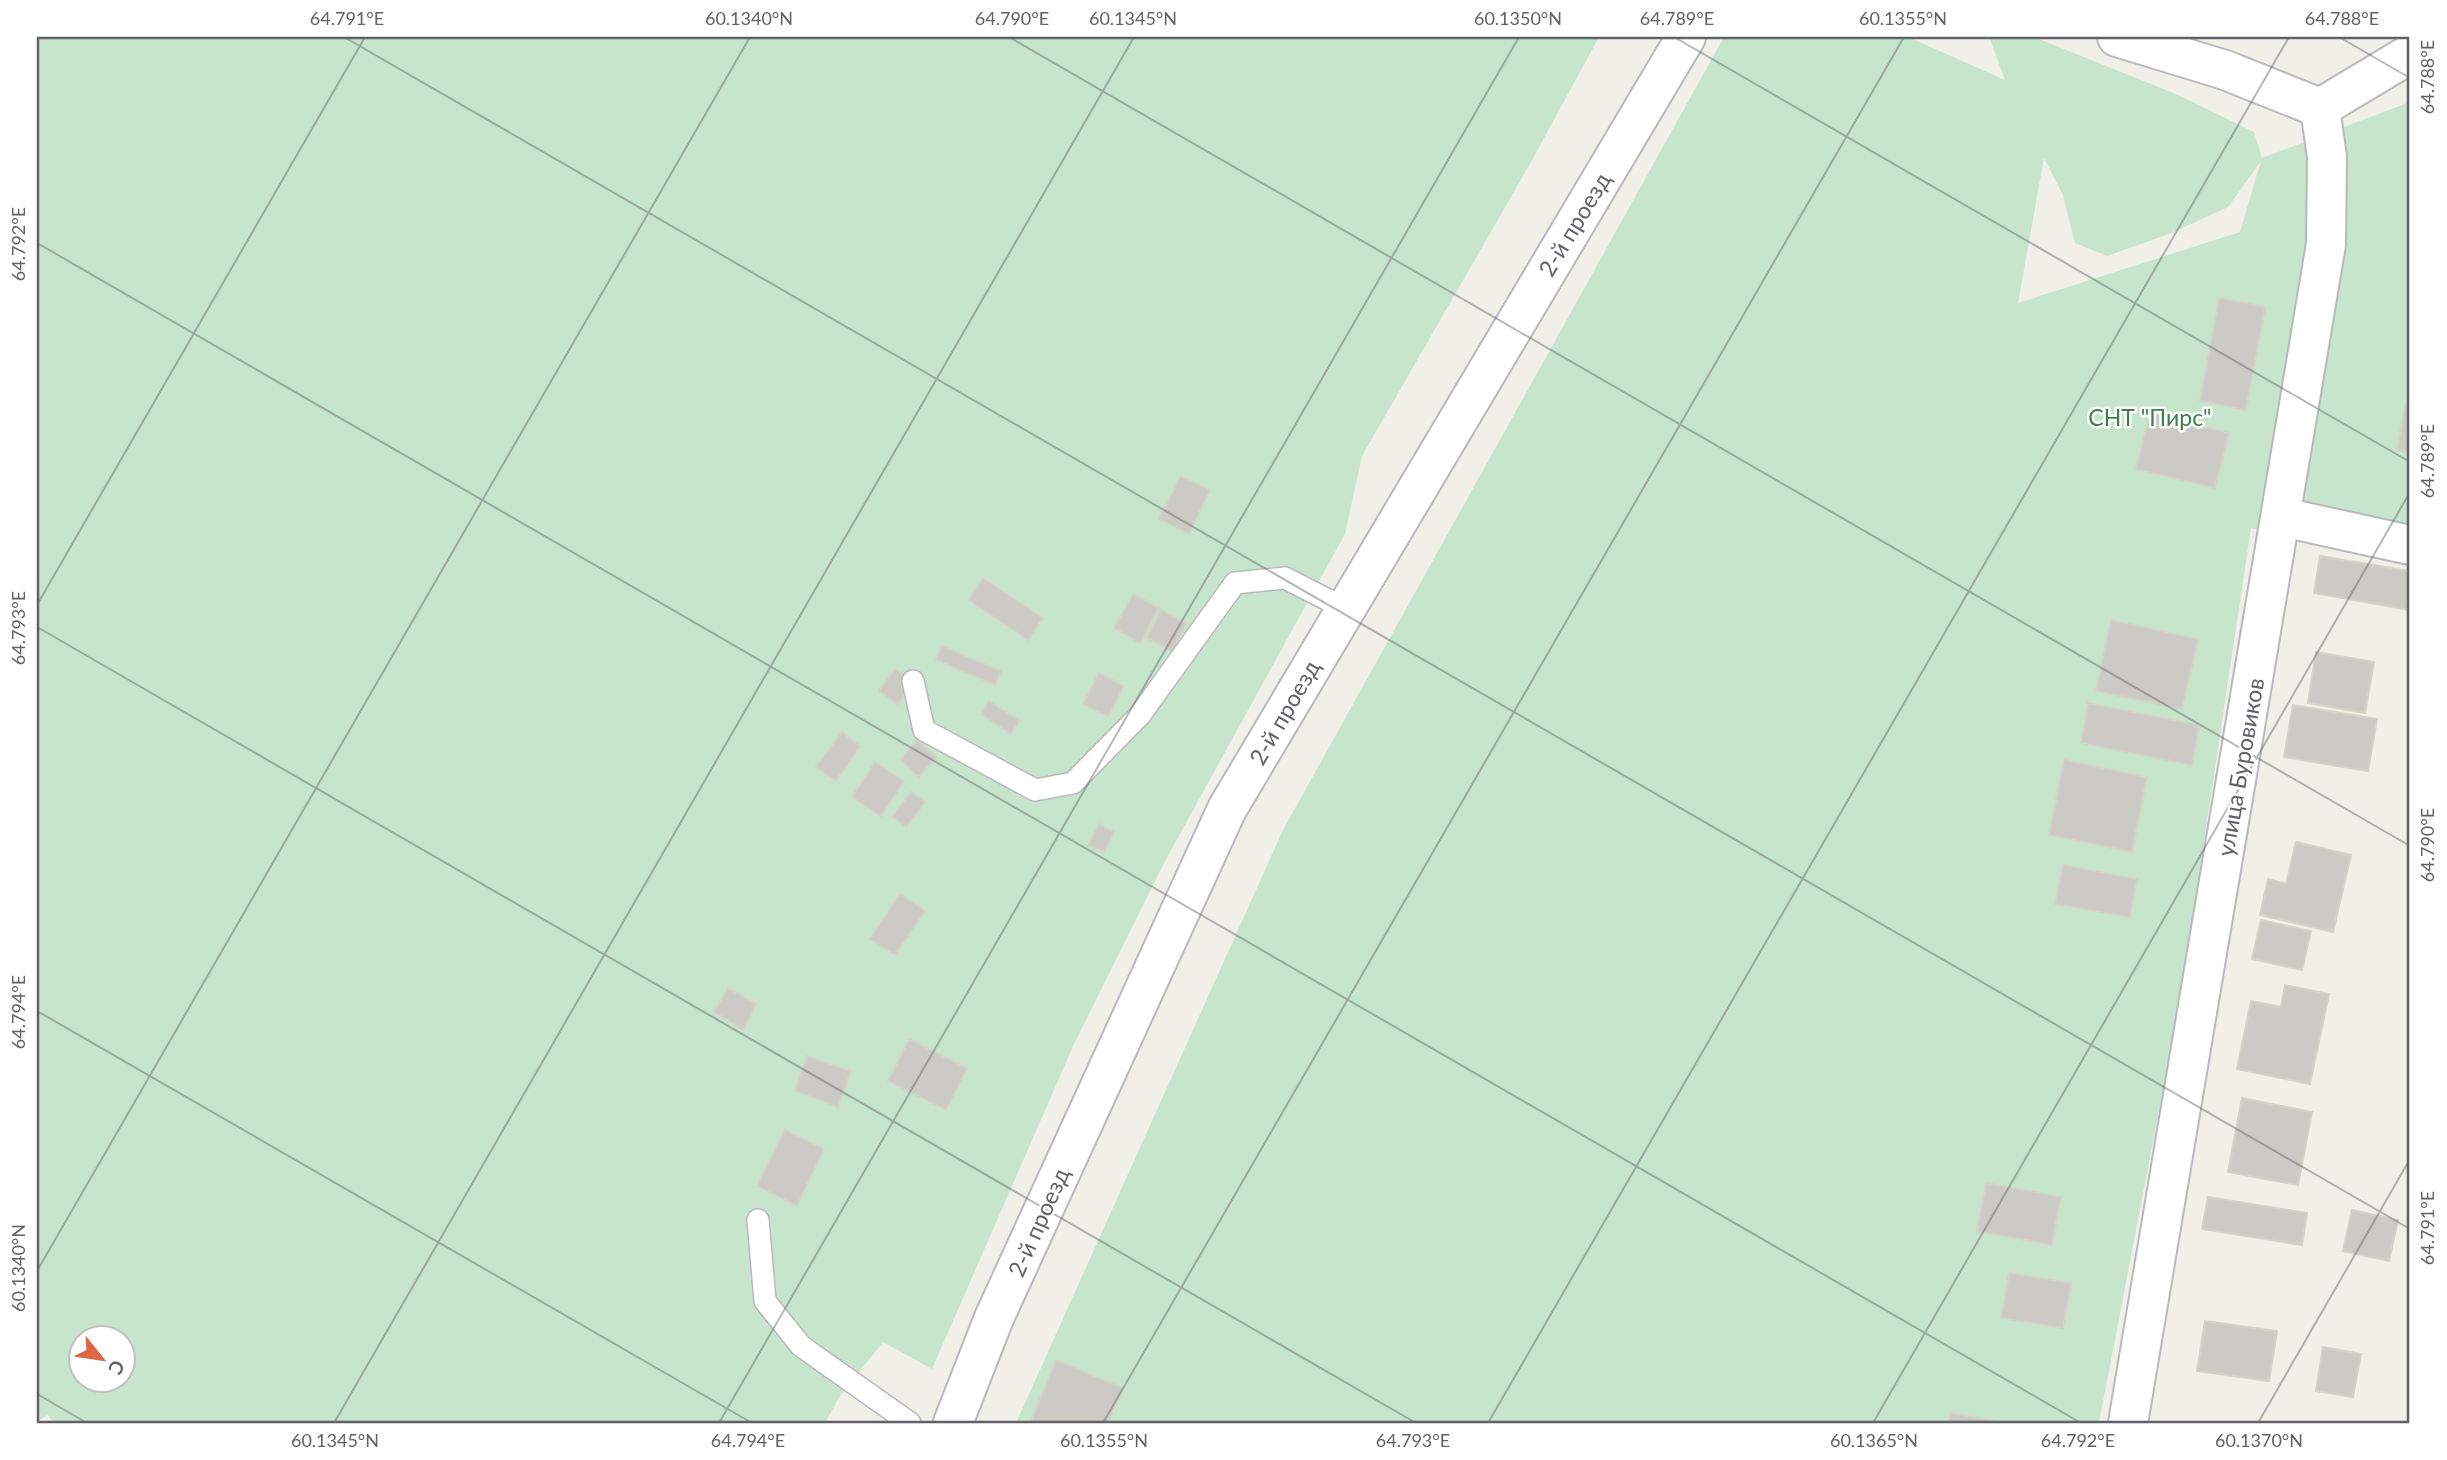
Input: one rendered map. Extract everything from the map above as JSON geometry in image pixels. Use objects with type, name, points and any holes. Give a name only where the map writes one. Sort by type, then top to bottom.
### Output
[{"type":"street","name":"2-й проезд","points":[[953,1423],[994,1318],[1227,808],[1686,37]]},
{"type":"street","points":[[2117,37],[2225,70],[2319,108],[2410,54]]},
{"type":"street","name":"улица Буровиков","points":[[2128,1423],[2326,244],[2327,157],[2319,108]]},
{"type":"street","points":[[2282,517],[2410,545]]},
{"type":"lane","points":[[913,681],[924,730],[1035,790],[1073,783],[1140,715],[1236,583],[1285,578],[1345,608]]},
{"type":"lane","points":[[758,1220],[765,1301],[801,1346],[910,1423]]},
{"type":"green space","points":[[37,37],[1599,37],[1531,162],[1362,456],[1345,534],[1164,863],[1074,1044],[932,1369],[883,1342],[840,1396],[825,1423],[53,1423],[48,1415],[37,1421]]},
{"type":"green space","name":"СНТ \"Пирс\"","points":[[1724,37],[1908,37],[2005,80],[1989,37],[2034,37],[2176,94],[2254,132],[2262,158],[2410,102],[2410,562],[2251,528],[2181,996],[2099,1423],[1016,1423],[1283,830]],"holes":[[[2044,158],[2063,195],[2075,243],[2107,256],[2169,234],[2228,207],[2261,161],[2240,232],[2018,303]]]},
{"type":"building","points":[[2219,298],[2265,307],[2246,410],[2200,401]]},
{"type":"building","points":[[2405,404],[2410,405],[2410,452],[2397,450]]},
{"type":"building","points":[[2150,413],[2229,433],[2215,488],[2136,469]]},
{"type":"building","points":[[1181,476],[1210,490],[1189,534],[1159,519]]},
{"type":"building","points":[[2320,556],[2410,571],[2410,610],[2314,593]]},
{"type":"building","points":[[983,578],[1043,618],[1028,640],[969,600]]},
{"type":"building","points":[[1133,594],[1159,608],[1140,643],[1114,628]]},
{"type":"building","points":[[1161,610],[1187,623],[1172,651],[1147,638]]},
{"type":"building","points":[[2111,620],[2198,639],[2182,709],[2096,691]]},
{"type":"building","points":[[942,646],[1001,671],[995,685],[936,660]]},
{"type":"building","points":[[2316,652],[2374,662],[2365,713],[2308,703]]},
{"type":"building","points":[[895,669],[913,681],[898,704],[879,691]]},
{"type":"building","points":[[1099,673],[1124,686],[1108,717],[1083,704]]},
{"type":"building","points":[[989,701],[1020,721],[1011,734],[981,714]]},
{"type":"building","points":[[2088,703],[2199,725],[2192,765],[2081,743]]},
{"type":"building","points":[[2293,705],[2377,719],[2368,771],[2284,757]]},
{"type":"building","points":[[842,732],[860,746],[836,781],[816,767]]},
{"type":"building","points":[[917,740],[936,757],[919,777],[900,760]]},
{"type":"building","points":[[2064,760],[2147,777],[2132,852],[2049,835]]},
{"type":"building","points":[[875,762],[904,781],[881,816],[852,797]]},
{"type":"building","points":[[911,792],[925,802],[906,827],[892,817]]},
{"type":"building","points":[[1099,824],[1114,832],[1104,852],[1088,845]]},
{"type":"building","points":[[2296,842],[2351,855],[2333,932],[2260,915],[2268,879],[2286,884]]},
{"type":"building","points":[[2063,865],[2137,879],[2130,917],[2055,904]]},
{"type":"building","points":[[900,894],[925,911],[895,955],[870,939]]},
{"type":"building","points":[[2261,920],[2311,931],[2302,970],[2252,959]]},
{"type":"building","points":[[2285,985],[2329,994],[2310,1084],[2237,1069],[2251,1001],[2281,1007]]},
{"type":"building","points":[[728,988],[757,1004],[743,1029],[714,1012]]},
{"type":"building","points":[[909,1039],[967,1068],[946,1110],[888,1081]]},
{"type":"building","points":[[807,1056],[851,1071],[838,1107],[795,1091]]},
{"type":"building","points":[[2242,1098],[2312,1112],[2298,1185],[2228,1172]]},
{"type":"building","points":[[785,1130],[824,1149],[797,1206],[757,1186]]},
{"type":"building","points":[[1986,1183],[2061,1197],[2052,1245],[1977,1231]]},
{"type":"building","points":[[2208,1197],[2307,1213],[2302,1245],[2202,1229]]},
{"type":"building","points":[[2352,1210],[2398,1220],[2389,1261],[2343,1251]]},
{"type":"building","points":[[2009,1273],[2071,1283],[2063,1328],[2001,1318]]},
{"type":"building","points":[[2205,1321],[2277,1331],[2269,1381],[2197,1371]]},
{"type":"building","points":[[2323,1347],[2361,1354],[2353,1397],[2316,1391]]},
{"type":"building","points":[[1056,1360],[1123,1388],[1108,1423],[1031,1421]]},
{"type":"building","points":[[1951,1413],[2000,1422],[2000,1423],[1948,1423]]}]
